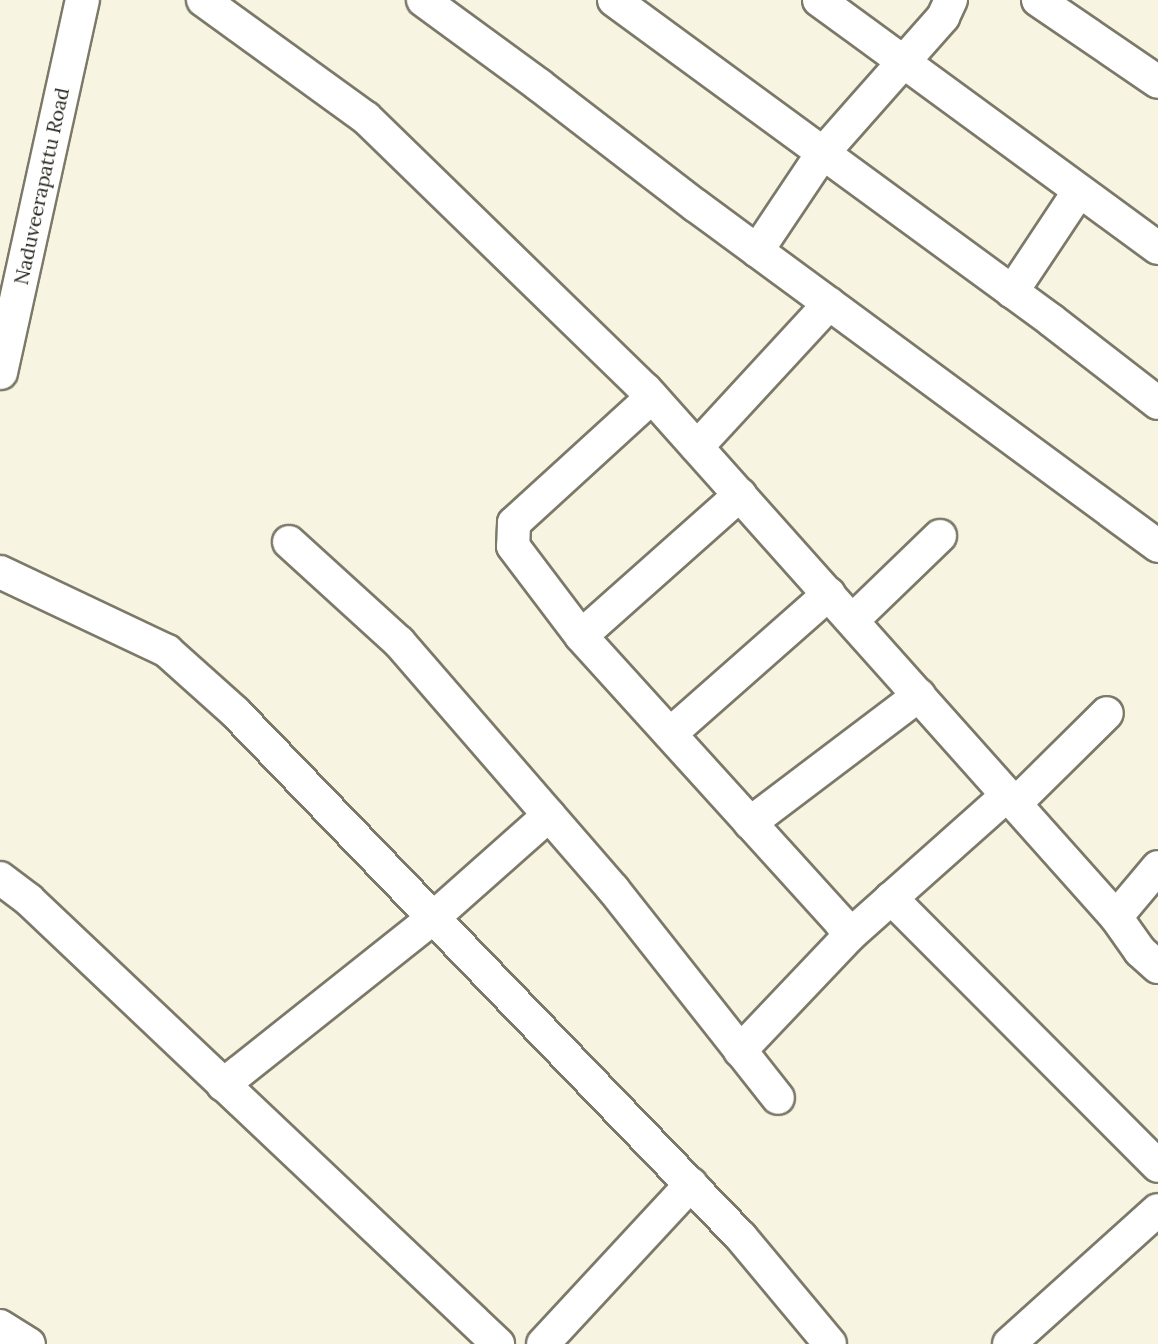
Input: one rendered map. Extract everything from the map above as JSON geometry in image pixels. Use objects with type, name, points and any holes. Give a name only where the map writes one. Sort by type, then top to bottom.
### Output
[{"type":"street","name":"Naduveerapattu Road","points":[[0,372],[82,0]]},
{"type":"street","points":[[203,0],[366,118],[652,398],[919,694],[1116,917],[1140,951],[1158,967]]},
{"type":"street","points":[[423,0],[757,251],[1158,546]]},
{"type":"street","points":[[614,0],[1012,292],[1158,403]]},
{"type":"street","points":[[819,0],[1158,248]]},
{"type":"street","points":[[757,251],[822,154],[904,64],[943,17],[951,0]]},
{"type":"street","points":[[1038,0],[1158,82]]},
{"type":"street","points":[[1012,292],[1079,191]]},
{"type":"street","points":[[697,447],[829,304]]},
{"type":"street","points":[[652,398],[514,523],[513,546],[581,636],[849,936]]},
{"type":"street","points":[[581,636],[740,495]]},
{"type":"street","points":[[853,620],[940,536]]},
{"type":"street","points":[[289,542],[399,642],[612,889],[778,1098]]},
{"type":"street","points":[[0,572],[167,651],[235,712],[741,1237],[830,1344]]},
{"type":"street","points":[[670,734],[829,594]]},
{"type":"street","points":[[750,823],[919,694]]},
{"type":"street","points":[[740,1051],[849,936],[891,898],[1011,800],[1107,713]]},
{"type":"street","points":[[224,1085],[433,918],[549,815]]},
{"type":"street","points":[[1116,917],[1158,867]]},
{"type":"street","points":[[0,878],[29,900],[498,1344]]},
{"type":"street","points":[[891,898],[1158,1166]]},
{"type":"street","points":[[543,1344],[691,1184]]},
{"type":"street","points":[[1024,1339],[1158,1210]]},
{"type":"street","points":[[0,1326],[29,1344]]}]
